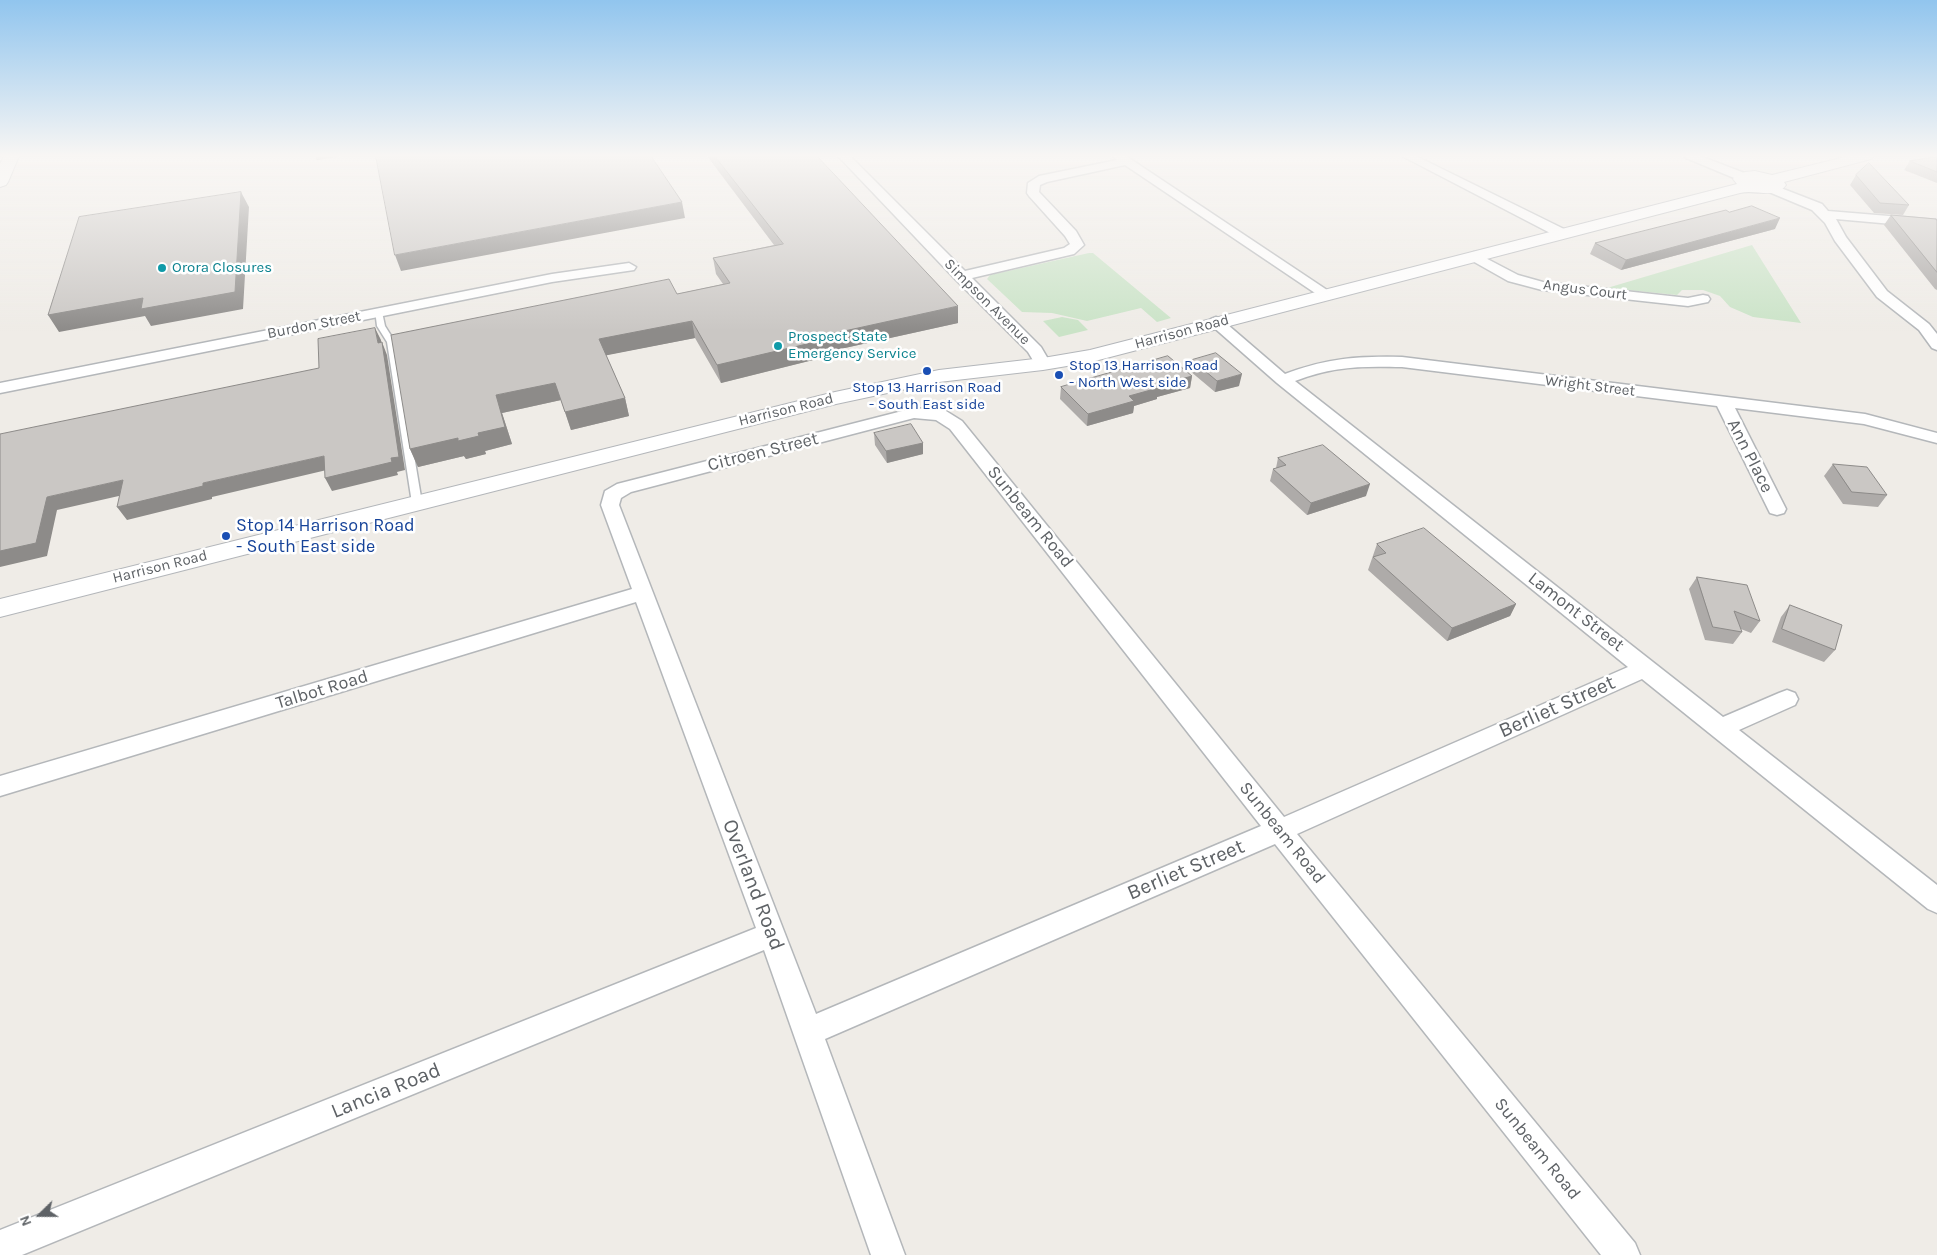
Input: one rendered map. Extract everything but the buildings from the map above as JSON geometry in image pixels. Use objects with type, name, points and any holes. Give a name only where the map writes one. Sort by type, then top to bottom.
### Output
[{"type":"street","name":"Simpson Avenue","points":[[901,215],[1035,350],[1043,364]]},
{"type":"street","points":[[960,276],[1069,251],[1077,245],[1071,234],[1053,215]]},
{"type":"street","points":[[1207,215],[1326,294]]},
{"type":"street","points":[[1523,215],[1561,234]]},
{"type":"street","name":"Harrison Road","points":[[0,608],[835,398],[939,376],[1043,364],[1091,356],[1630,215]]},
{"type":"street","points":[[1824,215],[1831,221],[1840,238],[1882,294],[1924,327],[1937,345]]},
{"type":"street","points":[[1829,215],[1937,224]]},
{"type":"street","name":"Angus Court","points":[[1474,256],[1513,278],[1542,286],[1688,302],[1702,299]]},
{"type":"street","name":"Burdon Street","points":[[0,388],[552,278],[630,268]]},
{"type":"street","name":"Lamont Street","points":[[1216,322],[1283,380],[1937,901]]},
{"type":"street","name":"Wright Street","points":[[1283,380],[1312,369],[1356,361],[1402,362],[1865,419],[1937,438]]},
{"type":"street","name":"Ann Place","points":[[1724,403],[1777,509]]},
{"type":"street","name":"Citroen Street","points":[[614,518],[610,505],[612,495],[624,488],[914,413],[940,415]]},
{"type":"street","name":"Sunbeam Road","points":[[940,415],[956,425],[1279,830],[1622,1255]]},
{"type":"street","name":"Wright Street","points":[[1898,428],[1937,431]]},
{"type":"street","name":"Overland Road","points":[[614,518],[772,934],[888,1255]]},
{"type":"street","name":"Talbot Road","points":[[0,786],[643,594]]},
{"type":"street","name":"Berliet Street","points":[[808,1032],[1279,830],[1646,668]]},
{"type":"street","points":[[1722,728],[1787,700]]},
{"type":"street","name":"Lancia Road","points":[[0,1248],[772,934]]},
{"type":"lane","points":[[378,312],[380,326],[390,342],[417,502]]},
{"type":"green space","points":[[1752,245],[1801,323],[1753,317],[1730,307],[1720,296],[1703,290],[1682,290],[1677,295],[1607,288]]},
{"type":"green space","points":[[1093,253],[1171,318],[1157,322],[1141,308],[1087,321],[1052,313],[1022,312],[987,279],[990,275]]},
{"type":"green space","points":[[1062,317],[1078,320],[1088,330],[1059,337],[1043,321]]},
{"type":"place","name":"Orora Closures","points":[[162,268]]},
{"type":"place","name":"Prospect State Emergency Service","points":[[778,346]]},
{"type":"place","name":"Stop 13 Harrison Road - South East side","points":[[927,371]]},
{"type":"place","name":"Stop 13 Harrison Road - North West side","points":[[1059,375]]},
{"type":"place","name":"Stop 14 Harrison Road - South East side","points":[[226,536]]}]
